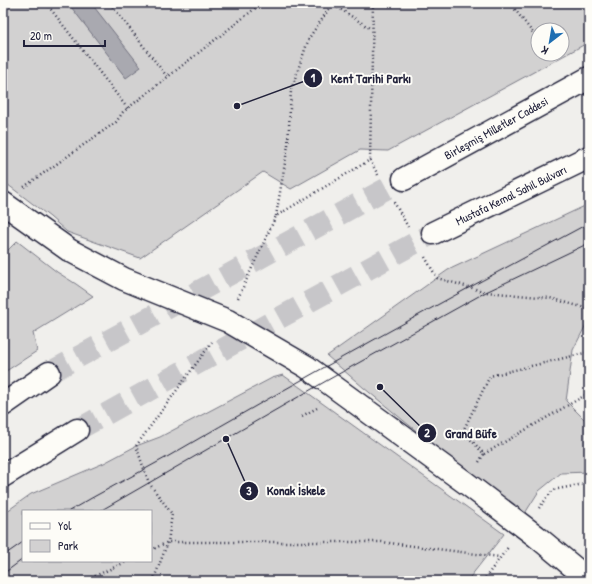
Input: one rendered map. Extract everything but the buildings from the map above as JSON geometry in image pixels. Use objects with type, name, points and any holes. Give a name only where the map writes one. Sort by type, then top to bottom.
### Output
[{"type":"street","name":"Birleşmiş Milletler Caddesi","points":[[404,179],[589,78]]},
{"type":"street","name":"Mustafa Kemal Sahil Bulvarı","points":[[427,242],[589,157]]},
{"type":"street","points":[[3,203],[69,250],[124,278],[228,321],[314,372],[478,492],[536,536],[589,580]]},
{"type":"street","points":[[3,405],[49,373]]},
{"type":"street","points":[[3,476],[77,430]]},
{"type":"path","points":[[46,3],[128,109]]},
{"type":"path","points":[[110,3],[165,74],[170,76]]},
{"type":"path","points":[[21,190],[116,122],[123,112],[262,3]]},
{"type":"path","points":[[372,3],[370,160],[382,181]]},
{"type":"path","points":[[510,3],[530,29]]},
{"type":"path","points":[[153,581],[168,542],[172,514],[149,483],[136,446],[228,321],[276,216],[288,145],[291,90],[309,38],[332,4],[372,29]]},
{"type":"path","points":[[276,216],[370,160]]},
{"type":"path","points":[[394,202],[409,229]]},
{"type":"path","points":[[427,242],[437,278],[486,292],[550,298],[589,309]]},
{"type":"path","points":[[463,431],[490,376],[589,352]]},
{"type":"path","points":[[484,454],[589,393]]},
{"type":"path","points":[[152,550],[168,542],[382,542],[500,557]]},
{"type":"path","points":[[84,581],[126,562]]},
{"type":"green space","points":[[3,3],[589,3],[589,42],[570,52],[570,22],[530,22],[530,62],[552,62],[388,151],[360,150],[291,189],[263,172],[140,258],[67,232],[3,181]]},
{"type":"green space","points":[[589,204],[589,319],[573,350],[566,401],[589,424],[589,472],[561,473],[539,491],[522,518],[327,356],[448,270]]},
{"type":"green space","points":[[17,241],[57,272],[93,296],[33,333],[37,351],[3,373],[3,255]]},
{"type":"green space","points":[[283,375],[504,534],[467,581],[3,581],[3,514],[31,494],[104,463],[136,446],[160,437],[272,378]]},
{"type":"shaded area","points":[[68,3],[91,3],[141,67],[126,78]]},
{"type":"tunnel","points":[[49,373],[404,179]]},
{"type":"tunnel","points":[[77,430],[433,233]]},
{"type":"tram line","points":[[71,510],[377,338],[589,223]]},
{"type":"tram line","points":[[102,510],[326,381],[486,292],[589,243]]},
{"type":"tram line","points":[[3,556],[22,543]]},
{"type":"tram line","points":[[3,574],[22,560]]},
{"type":"place","name":"Kent Tarihi Parkı","points":[[237,106]]},
{"type":"place","name":"Grand Büfe","points":[[380,387]]},
{"type":"place","name":"Konak İskele","points":[[226,439]]}]
